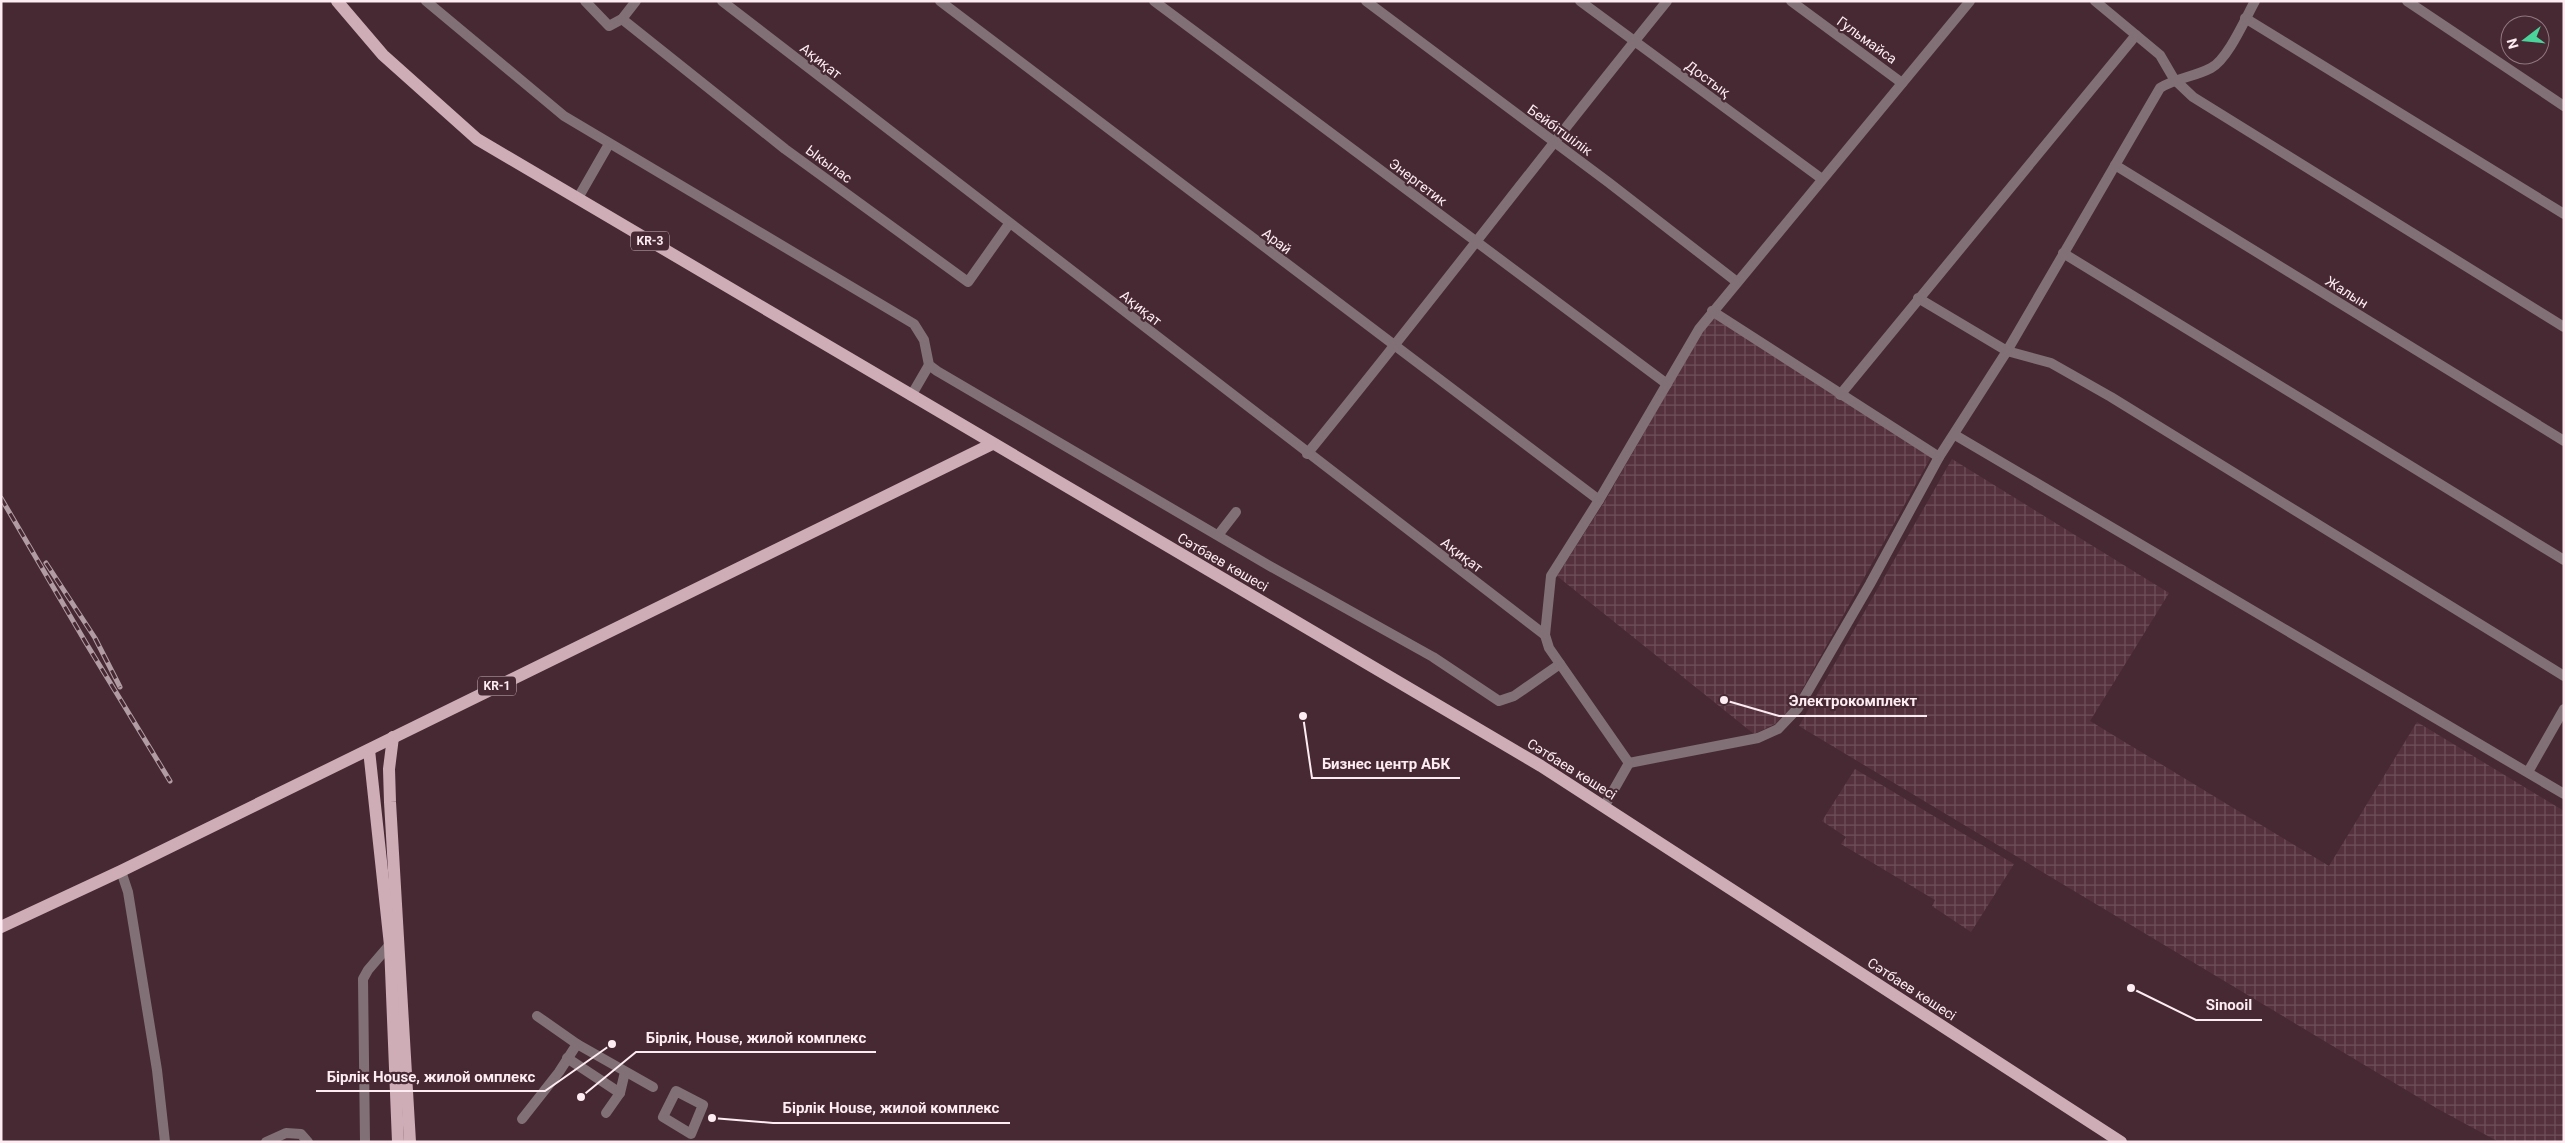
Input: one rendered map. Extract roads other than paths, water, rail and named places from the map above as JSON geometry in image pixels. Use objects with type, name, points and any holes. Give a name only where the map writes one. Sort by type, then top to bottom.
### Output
[{"type":"main road","name":"KR-3","points":[[337,1],[384,54],[477,139],[992,444]]},
{"type":"main road","name":"KR-1","points":[[1,927],[121,871],[992,444]]},
{"type":"main road","name":"Сәтбаев көшесі","points":[[992,444],[1541,766],[2121,1142]]},
{"type":"main road","points":[[393,737],[389,769],[390,802],[400,934],[410,1142]]},
{"type":"main road","points":[[369,750],[390,945],[398,1142]]},
{"type":"street","points":[[426,1],[564,116],[914,324],[924,340],[929,365],[911,396]]},
{"type":"street","points":[[585,1],[609,26],[622,19],[636,1]]},
{"type":"street","name":"Ақиқат","points":[[722,1],[1307,454],[1545,635]]},
{"type":"street","name":"Арай","points":[[940,1],[1394,347],[1422,365],[1599,500]]},
{"type":"street","name":"Энергетик","points":[[1154,1],[1667,384]]},
{"type":"street","name":"Бейбітшілік","points":[[1366,1],[1554,144],[1608,182],[1736,282]]},
{"type":"street","name":"Достық","points":[[1580,1],[1822,179]]},
{"type":"street","points":[[1307,454],[1394,347],[1475,241],[1667,1]]},
{"type":"street","name":"Гульмайса","points":[[1791,1],[1902,83]]},
{"type":"street","points":[[1629,763],[1549,648],[1545,635],[1551,576],[1599,500],[1712,311],[1970,1]]},
{"type":"street","points":[[1604,807],[1629,763],[1758,738],[1778,729],[1798,708],[1870,584],[1939,458],[2007,350],[2160,88],[2174,79],[2209,69],[2220,62],[2255,1]]},
{"type":"street","points":[[2407,1],[2564,106]]},
{"type":"street","points":[[2100,3],[2160,54],[2174,79],[2193,97],[2564,327]]},
{"type":"street","points":[[2245,18],[2564,214]]},
{"type":"street","name":"Ыкылас","points":[[622,19],[785,149],[968,282],[1009,224]]},
{"type":"street","points":[[1840,395],[2136,35]]},
{"type":"street","points":[[578,198],[609,144]]},
{"type":"street","name":"Жалын","points":[[2115,165],[2564,441]]},
{"type":"street","points":[[2063,253],[2564,560]]},
{"type":"street","points":[[1918,298],[2007,350],[2052,362],[2564,676]]},
{"type":"street","points":[[1712,311],[1939,458]]},
{"type":"street","points":[[929,365],[1219,534],[1268,565],[1433,657],[1499,701],[1514,696],[1560,664]]},
{"type":"street","points":[[1955,435],[2564,794]]},
{"type":"street","points":[[1219,534],[1236,512]]},
{"type":"street","points":[[2528,772],[2564,709]]},
{"type":"street","points":[[121,871],[128,892],[157,1070],[165,1142]]},
{"type":"street","points":[[365,1142],[362,985],[368,970],[400,934]]},
{"type":"street","points":[[537,1016],[576,1044],[653,1087]]},
{"type":"street","points":[[522,1119],[576,1044]]},
{"type":"street","points":[[567,1058],[620,1093]]},
{"type":"street","points":[[606,1113],[620,1093],[625,1072]]},
{"type":"street","points":[[266,1142],[286,1133],[301,1134],[308,1142]]},
{"type":"railway","points":[[1,498],[170,781]]},
{"type":"railway","points":[[46,563],[95,638],[120,687]]},
{"type":"place","name":"Электрокомплект","points":[[1724,700]]},
{"type":"place","name":"Бизнес центр АБК","points":[[1303,716]]},
{"type":"place","name":"Sinooil","points":[[2131,988]]},
{"type":"place","name":"Бірлік House, жилой омплекс","points":[[612,1044]]},
{"type":"place","name":"Бірлік, House, жилой комплекс","points":[[581,1097]]},
{"type":"place","name":"Бірлік House, жилой комплекс","points":[[712,1118]]}]
